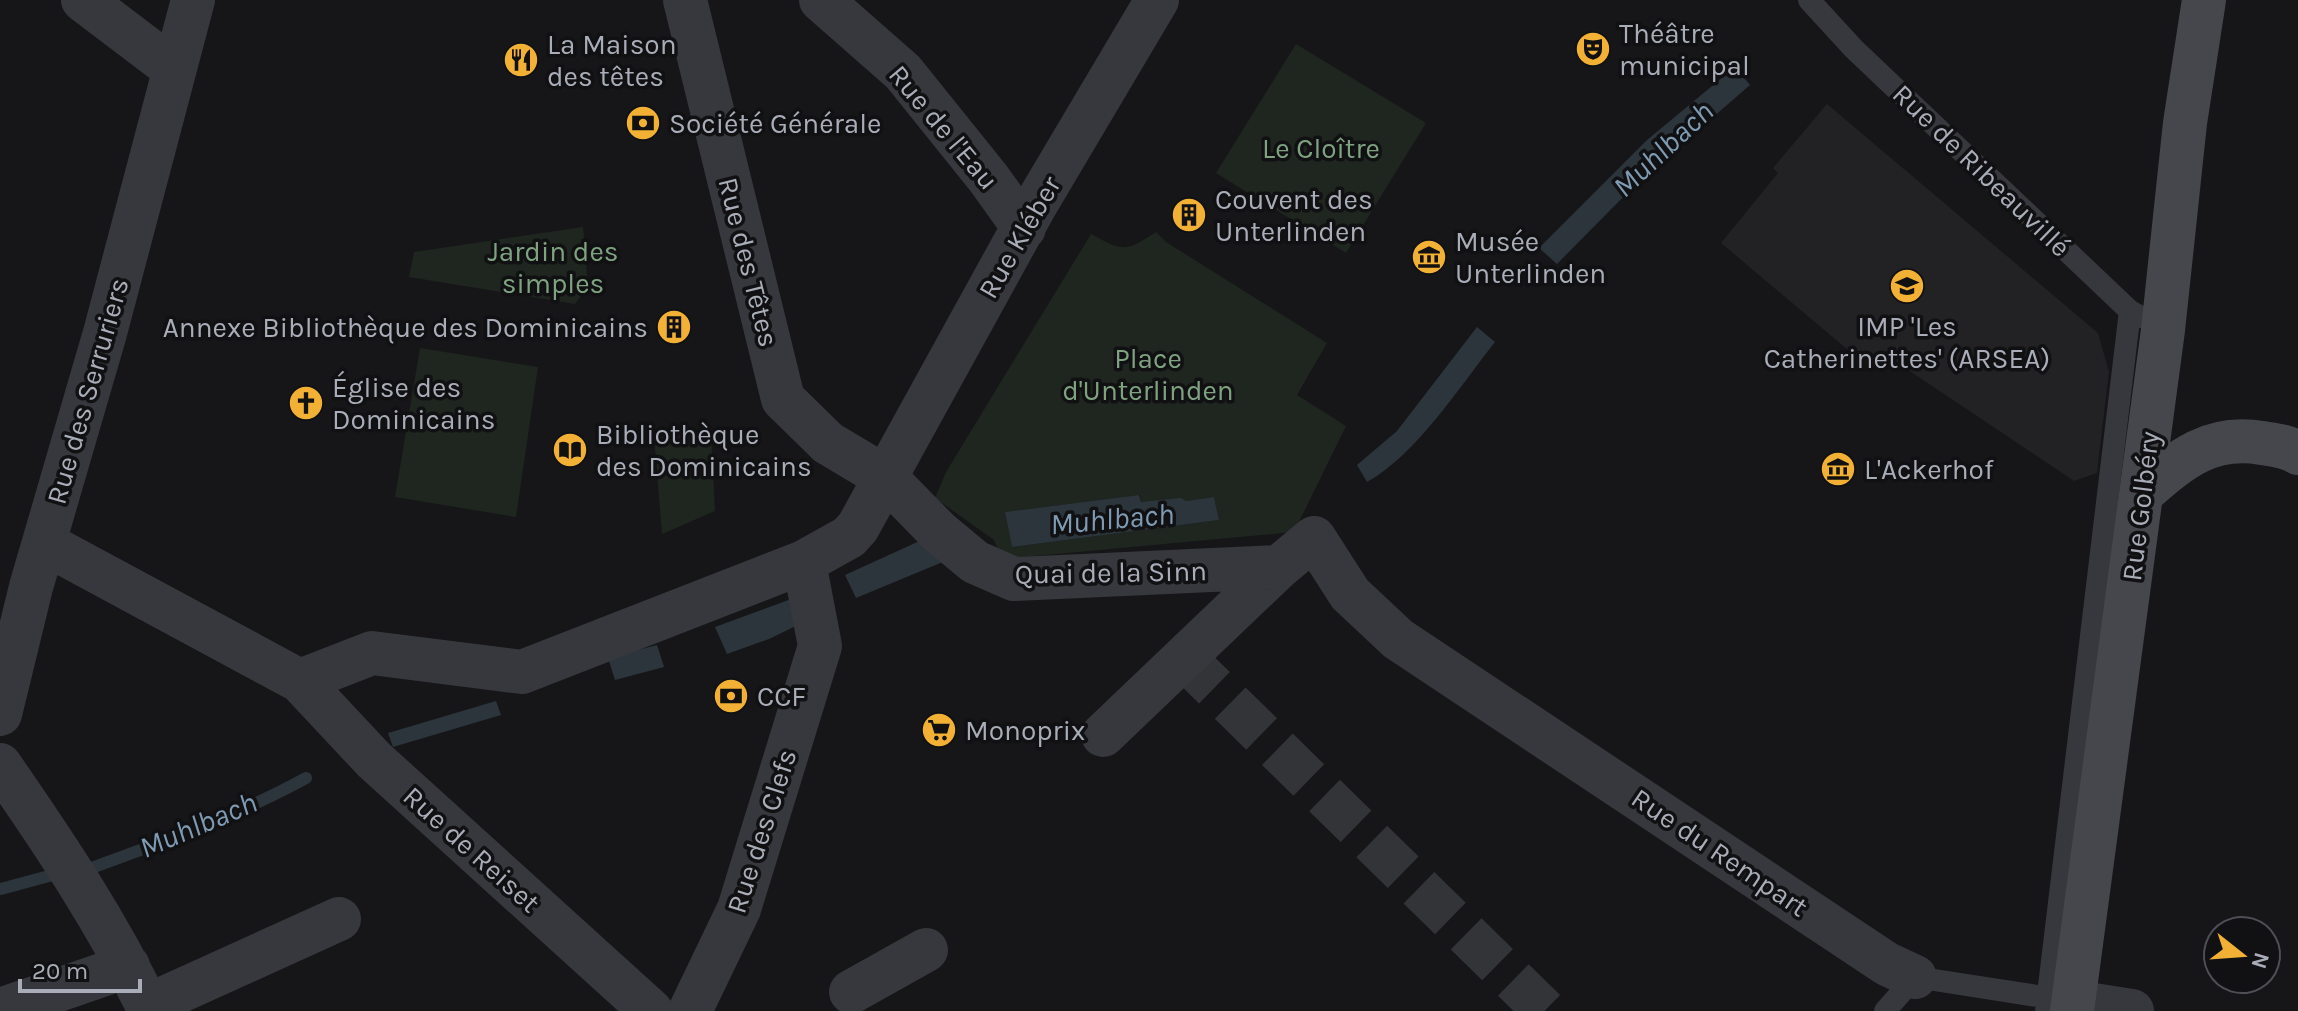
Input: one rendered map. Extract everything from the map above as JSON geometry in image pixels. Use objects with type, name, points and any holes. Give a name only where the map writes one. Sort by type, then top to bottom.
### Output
[{"type":"street","points":[[83,0],[174,69]]},
{"type":"street","name":"Rue des Serruriers","points":[[0,714],[193,0]]},
{"type":"street","name":"Rue des Têtes","points":[[685,0],[783,399],[828,443],[885,477]]},
{"type":"street","name":"Rue de l'Eau","points":[[821,0],[903,72],[1024,228]]},
{"type":"street","name":"Rue Kléber","points":[[300,681],[372,653],[522,672],[804,562],[849,537],[858,527],[1024,228],[1157,0]]},
{"type":"street","name":"Rue Golbéry","points":[[2060,1005],[2141,494],[2146,320],[2185,123],[2204,0]]},
{"type":"street","points":[[2141,494],[2171,468],[2213,444],[2240,440],[2290,448],[2298,453]]},
{"type":"street","name":"Quai de la Sinn","points":[[885,477],[939,532],[975,562],[1014,579],[1279,567]]},
{"type":"street","name":"Quai de la Sinn","points":[[1103,735],[1279,567],[1314,538]]},
{"type":"street","name":"Rue du Rempart","points":[[1314,538],[1350,594],[1398,639],[1887,964],[1915,977]]},
{"type":"street","name":"Rue de Reiset","points":[[44,543],[300,681],[374,760],[651,1011]]},
{"type":"street","name":"Rue des Clefs","points":[[690,1011],[739,909],[820,646],[804,562]]},
{"type":"street","points":[[0,765],[68,862],[149,1008],[339,919]]},
{"type":"street","points":[[851,1005],[926,950]]},
{"type":"street","points":[[0,1010],[128,966]]},
{"type":"street","name":"Rue du Rempart","points":[[2060,1005],[2132,1011]]},
{"type":"lane","name":"Rue de Ribeauvillé","points":[[1809,0],[1854,49],[2146,320]]},
{"type":"lane","name":"Rue Golbéry","points":[[2060,1005],[2146,320]]},
{"type":"lane","name":"Rue du Rempart","points":[[1915,977],[2060,1005]]},
{"type":"lane","points":[[1885,1011],[1915,977]]},
{"type":"shaded area","name":"IMP 'Les Catherinettes' (ARSEA)","points":[[1827,104],[2098,333],[2109,372],[2097,473],[2074,481],[1880,351],[1867,366],[1721,243],[1778,173],[1773,168]]},
{"type":"green space","name":"Le Cloître","points":[[1296,44],[1426,123],[1346,253],[1216,173]]},
{"type":"green space","name":"Jardin des simples","points":[[583,227],[588,286],[575,304],[409,277],[414,252]]},
{"type":"green space","name":"Place d'Unterlinden","points":[[1156,232],[1166,242],[1327,343],[1297,395],[1346,426],[1294,532],[1002,559],[994,540],[935,498],[946,472],[1091,234],[1118,247],[1131,246]],"holes":[[[1140,495],[1141,502],[1214,497],[1219,520],[1012,547],[1005,512]]]},
{"type":"green space","points":[[420,348],[538,367],[516,517],[395,497]]},
{"type":"green space","points":[[711,431],[715,511],[662,534],[654,436]]},
{"type":"water","points":[[1735,67],[1750,85],[1638,182],[1557,264],[1539,248],[1647,140]]},
{"type":"water","points":[[1477,327],[1495,342],[1420,437],[1403,455],[1367,482],[1357,465],[1397,431]]},
{"type":"water","points":[[1139,495],[1141,502],[1214,497],[1219,520],[1012,547],[1005,512]]},
{"type":"water","points":[[937,533],[950,559],[856,598],[845,575]]},
{"type":"water","points":[[794,598],[806,621],[727,654],[715,627]]},
{"type":"water","points":[[657,645],[664,667],[615,680],[608,658]]},
{"type":"water","points":[[496,701],[501,715],[393,747],[388,733]]},
{"type":"waterway","name":"Muhlbach","points":[[89,869],[226,816],[306,778]]},
{"type":"waterway","name":"Muhlbach","points":[[1,889],[60,873]]},
{"type":"tunnel","points":[[1183,657],[1545,1011]]},
{"type":"place","name":"Théâtre municipal","points":[[1593,49]]},
{"type":"place","name":"La Maison des têtes","points":[[521,60]]},
{"type":"place","name":"Société Générale","points":[[643,123]]},
{"type":"place","name":"Couvent des Unterlinden","points":[[1189,215]]},
{"type":"place","name":"Musée Unterlinden","points":[[1429,257]]},
{"type":"place","name":"IMP 'Les Catherinettes' (ARSEA)","points":[[1907,286]]},
{"type":"place","name":"Annexe Bibliothèque des Dominicains","points":[[674,327]]},
{"type":"place","name":"Église des Dominicains","points":[[306,403]]},
{"type":"place","name":"Bibliothèque des Dominicains","points":[[570,450]]},
{"type":"place","name":"L'Ackerhof","points":[[1838,469]]},
{"type":"place","name":"CCF","points":[[731,696]]},
{"type":"place","name":"Monoprix","points":[[939,730]]}]
